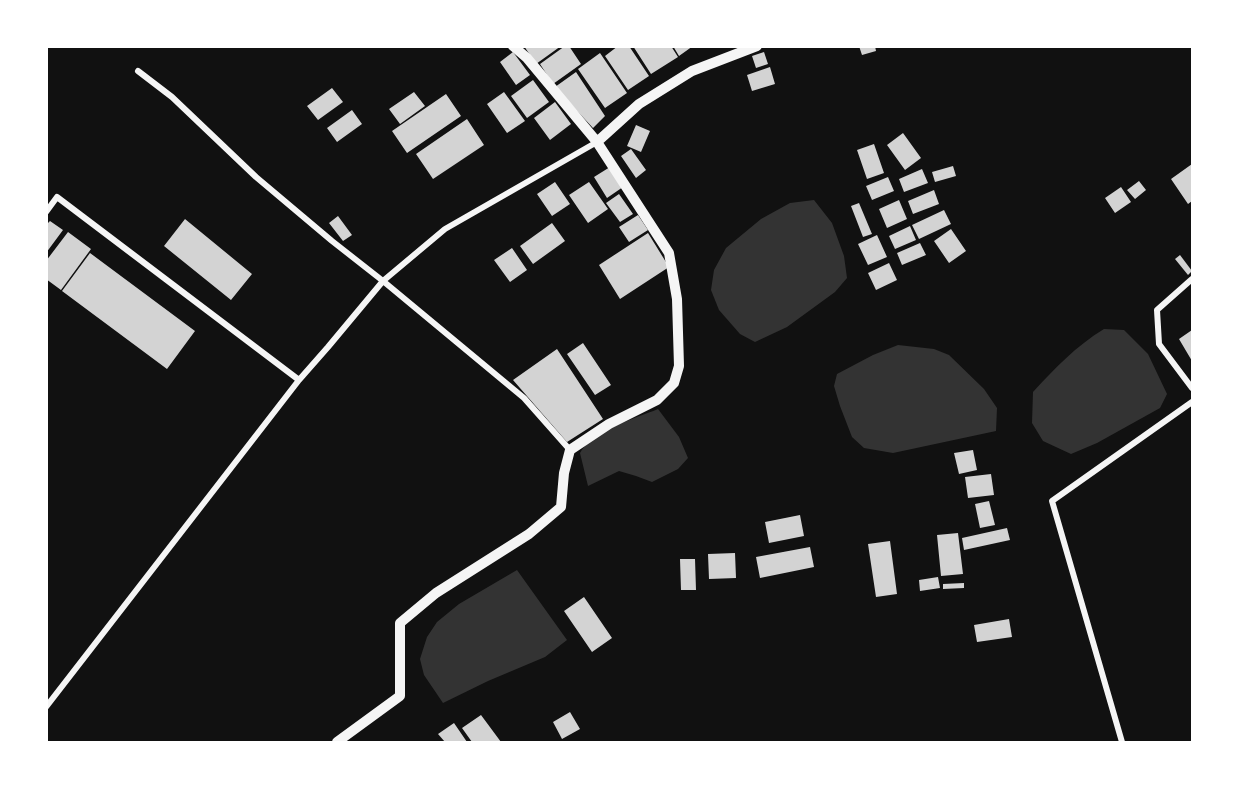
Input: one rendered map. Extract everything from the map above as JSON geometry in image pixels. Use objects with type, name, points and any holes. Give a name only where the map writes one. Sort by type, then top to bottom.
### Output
[{"type":"street","points":[[337,742],[400,696],[400,623],[436,593],[529,534],[561,507],[564,473],[570,450],[609,424],[657,400],[674,383],[679,366],[677,299],[669,253],[597,142],[527,58],[513,46]]},
{"type":"street","points":[[46,707],[299,380],[383,281],[445,229],[597,142],[639,104],[692,71],[758,46]]},
{"type":"street","points":[[138,71],[172,97],[256,177],[332,242],[383,281],[524,398],[570,450]]},
{"type":"street","points":[[46,212],[57,197],[299,380]]},
{"type":"street","points":[[1192,279],[1157,310],[1159,344],[1192,388]]},
{"type":"street","points":[[1122,742],[1052,501],[1192,402]]},
{"type":"shaded area","points":[[814,200],[832,223],[844,256],[847,278],[835,292],[787,327],[755,342],[740,334],[719,310],[711,290],[714,270],[726,248],[761,219],[790,203]]},
{"type":"shaded area","points":[[1104,329],[1124,330],[1148,354],[1167,394],[1160,408],[1097,443],[1071,454],[1043,441],[1032,423],[1033,392],[1075,350]]},
{"type":"shaded area","points":[[898,345],[934,349],[949,355],[984,389],[997,408],[996,431],[893,453],[864,448],[852,437],[840,406],[834,386],[837,374]]},
{"type":"shaded area","points":[[658,409],[679,437],[688,458],[678,469],[652,482],[619,471],[588,486],[580,453],[586,445],[615,426]]},
{"type":"shaded area","points":[[517,570],[567,640],[545,657],[443,703],[424,675],[420,659],[427,637],[437,622],[459,604]]},
{"type":"building","points":[[524,46],[561,46],[536,64]]},
{"type":"building","points":[[565,46],[569,46],[581,64],[553,84],[540,64]]},
{"type":"building","points":[[618,46],[629,46],[649,76],[628,90],[605,56]]},
{"type":"building","points":[[633,46],[671,46],[678,57],[651,74]]},
{"type":"building","points":[[673,46],[693,46],[679,56]]},
{"type":"building","points":[[859,46],[875,46],[876,51],[862,55]]},
{"type":"building","points":[[513,52],[530,75],[516,85],[500,62]]},
{"type":"building","points":[[764,52],[768,64],[756,68],[752,56]]},
{"type":"building","points":[[600,53],[627,93],[605,108],[578,69]]},
{"type":"building","points":[[770,67],[775,84],[752,91],[747,75]]},
{"type":"building","points":[[576,72],[605,116],[593,128],[555,87]]},
{"type":"building","points":[[533,80],[549,102],[527,118],[511,96]]},
{"type":"building","points":[[332,88],[343,102],[318,120],[307,106]]},
{"type":"building","points":[[414,92],[425,106],[400,124],[389,109]]},
{"type":"building","points":[[504,92],[525,121],[507,133],[487,104]]},
{"type":"building","points":[[446,94],[461,116],[407,153],[392,131]]},
{"type":"building","points":[[555,102],[571,124],[550,140],[534,118]]},
{"type":"building","points":[[352,110],[362,124],[337,142],[327,128]]},
{"type":"building","points":[[467,119],[484,145],[433,179],[416,154]]},
{"type":"building","points":[[636,125],[650,131],[641,152],[627,146]]},
{"type":"building","points":[[903,133],[921,158],[905,170],[887,145]]},
{"type":"building","points":[[874,144],[884,173],[867,179],[857,150]]},
{"type":"building","points":[[631,149],[646,170],[636,178],[621,156]]},
{"type":"building","points":[[1192,164],[1192,201],[1188,204],[1171,179]]},
{"type":"building","points":[[953,166],[956,176],[935,182],[932,172]]},
{"type":"building","points":[[610,167],[623,187],[607,198],[594,177]]},
{"type":"building","points":[[922,169],[928,183],[904,192],[899,179]]},
{"type":"building","points":[[888,177],[894,191],[872,200],[866,186]]},
{"type":"building","points":[[1139,181],[1146,190],[1135,199],[1127,190]]},
{"type":"building","points":[[555,182],[570,204],[552,216],[537,194]]},
{"type":"building","points":[[589,182],[608,209],[588,223],[569,195]]},
{"type":"building","points":[[1121,187],[1131,202],[1115,213],[1105,198]]},
{"type":"building","points":[[934,190],[939,204],[913,214],[908,201]]},
{"type":"building","points":[[619,194],[633,214],[620,222],[606,203]]},
{"type":"building","points":[[899,200],[907,219],[887,228],[879,209]]},
{"type":"building","points":[[859,203],[872,234],[863,237],[851,206]]},
{"type":"building","points":[[944,210],[951,224],[919,239],[912,225]]},
{"type":"building","points":[[638,215],[648,230],[629,242],[619,227]]},
{"type":"building","points":[[338,216],[352,235],[343,241],[329,223]]},
{"type":"building","points":[[185,219],[252,274],[231,300],[164,246]]},
{"type":"building","points":[[50,221],[63,230],[46,253],[46,225]]},
{"type":"building","points":[[552,223],[565,241],[533,264],[520,246]]},
{"type":"building","points":[[910,226],[916,240],[895,249],[889,236]]},
{"type":"building","points":[[951,229],[966,251],[949,263],[934,241]]},
{"type":"building","points":[[68,232],[91,249],[61,290],[46,279],[46,261]]},
{"type":"building","points":[[648,233],[669,267],[620,299],[599,265]]},
{"type":"building","points":[[877,235],[887,257],[868,265],[858,244]]},
{"type":"building","points":[[920,243],[926,255],[902,265],[897,253]]},
{"type":"building","points":[[512,248],[527,270],[510,282],[494,260]]},
{"type":"building","points":[[90,253],[195,331],[167,369],[62,291]]},
{"type":"building","points":[[1180,255],[1192,271],[1188,275],[1175,259]]},
{"type":"building","points":[[889,263],[897,280],[876,290],[868,273]]},
{"type":"building","points":[[1192,330],[1192,361],[1179,339]]},
{"type":"building","points":[[583,343],[611,385],[595,395],[567,354]]},
{"type":"building","points":[[557,349],[603,419],[567,442],[513,380]]},
{"type":"building","points":[[973,450],[977,470],[959,474],[954,453]]},
{"type":"building","points":[[991,474],[994,495],[968,498],[965,477]]},
{"type":"building","points":[[989,501],[995,525],[980,528],[975,504]]},
{"type":"building","points":[[800,515],[804,536],[769,543],[765,522]]},
{"type":"building","points":[[1007,528],[1010,540],[964,550],[962,538]]},
{"type":"building","points":[[958,533],[963,574],[941,576],[937,535]]},
{"type":"building","points":[[890,541],[897,594],[876,597],[868,544]]},
{"type":"building","points":[[810,547],[814,567],[760,578],[756,557]]},
{"type":"building","points":[[735,553],[736,578],[709,579],[708,554]]},
{"type":"building","points":[[680,559],[695,559],[696,590],[681,590]]},
{"type":"building","points":[[938,577],[940,588],[920,591],[919,580]]},
{"type":"building","points":[[964,583],[964,588],[943,589],[943,584]]},
{"type":"building","points":[[584,597],[612,638],[592,652],[564,611]]},
{"type":"building","points":[[1009,619],[1012,637],[977,642],[974,625]]},
{"type":"building","points":[[570,712],[580,729],[562,739],[553,722]]},
{"type":"building","points":[[481,715],[501,742],[472,742],[462,728]]},
{"type":"building","points":[[454,723],[467,742],[445,742],[438,734]]}]
